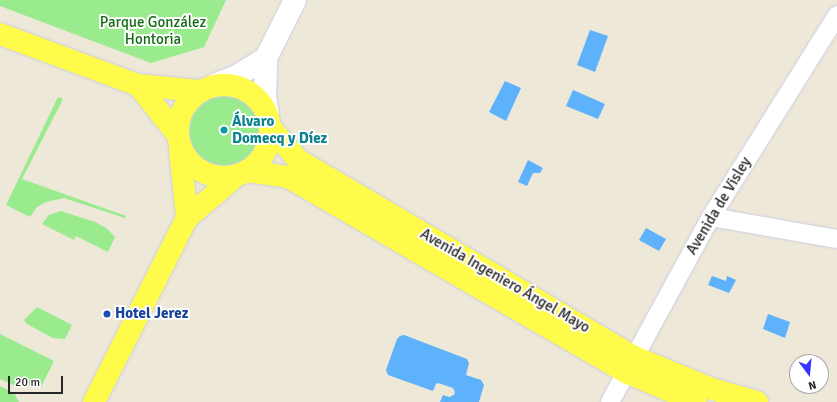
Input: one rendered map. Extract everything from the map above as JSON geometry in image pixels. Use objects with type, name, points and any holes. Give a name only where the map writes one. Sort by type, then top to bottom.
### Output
[{"type":"main road","points":[[94,402],[187,218],[241,173],[257,163],[264,153],[270,122],[265,96],[266,58],[295,0]]},
{"type":"main road","points":[[0,34],[138,85],[206,88],[229,84],[244,88],[256,97],[270,122]]},
{"type":"main road","points":[[187,218],[179,142],[180,115],[188,102],[206,88],[237,76],[266,58]]},
{"type":"main road","points":[[138,85],[179,142],[187,159],[198,169],[212,175],[241,173]]},
{"type":"main road","name":"Avenida Ingeniero Ángel Mayo","points":[[270,122],[298,160],[630,364],[757,402]]},
{"type":"main road","name":"Avenida Ingeniero Ángel Mayo","points":[[241,173],[288,177],[630,364],[696,402]]},
{"type":"street","name":"Avenida de Visley","points":[[610,402],[711,217],[837,15]]},
{"type":"street","points":[[711,217],[837,239]]},
{"type":"green space","name":"Parque González Hontoria","points":[[0,0],[226,0],[204,47],[151,63],[0,6]]},
{"type":"green space","points":[[224,94],[244,100],[254,110],[260,130],[254,150],[244,160],[224,166],[204,160],[194,150],[188,130],[194,110],[204,100]]},
{"type":"green space","points":[[58,97],[63,99],[22,179],[126,216],[125,218],[64,198],[46,202],[37,207],[30,217],[6,205]]},
{"type":"green space","points":[[61,211],[95,222],[106,228],[115,237],[108,252],[76,236],[74,240],[42,224],[49,215]]},
{"type":"green space","points":[[37,307],[72,325],[65,339],[53,338],[27,324],[24,320]]},
{"type":"green space","points":[[0,334],[54,361],[41,387],[34,385],[18,387],[0,379]]},
{"type":"green space","points":[[0,386],[14,393],[19,402],[0,402]]},
{"type":"water","points":[[590,30],[608,36],[595,72],[577,65]]},
{"type":"water","points":[[505,81],[521,88],[506,121],[489,112]]},
{"type":"water","points":[[573,90],[605,104],[598,119],[566,106]]},
{"type":"water","points":[[528,160],[543,168],[540,173],[533,173],[527,186],[518,182]]},
{"type":"water","points":[[646,228],[666,239],[659,251],[639,240]]},
{"type":"water","points":[[712,276],[726,281],[727,276],[736,280],[729,293],[708,285]]},
{"type":"water","points":[[768,314],[790,322],[785,338],[763,329]]},
{"type":"water","points":[[404,335],[467,359],[469,363],[466,375],[481,380],[484,385],[479,402],[440,402],[443,395],[449,397],[454,395],[455,392],[453,388],[438,383],[433,391],[388,375],[386,370],[397,339]]},
{"type":"place","name":"Álvaro Domecq y Díez","points":[[224,130]]},
{"type":"place","name":"Hotel Jerez","points":[[107,314]]}]
